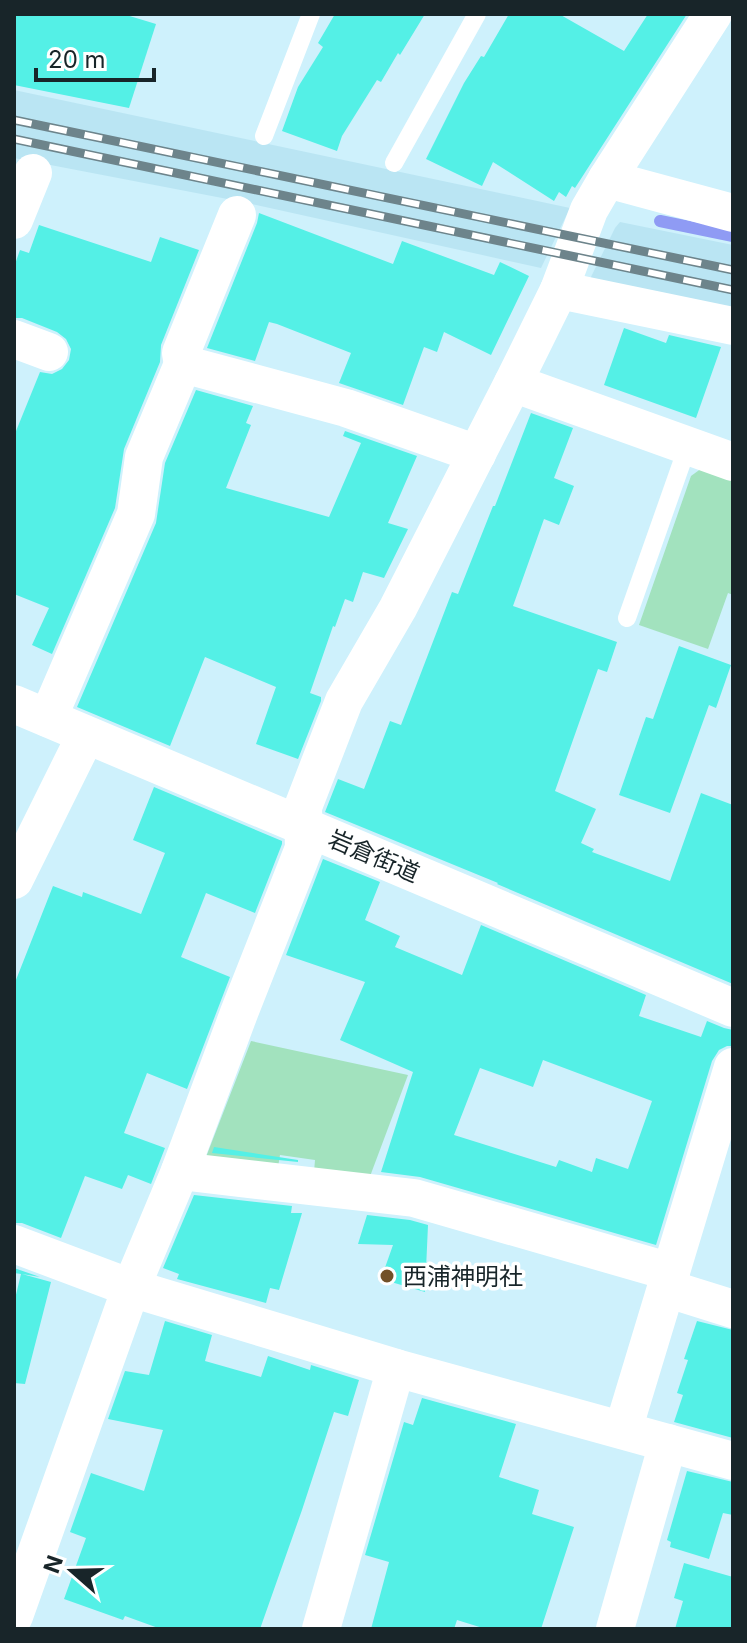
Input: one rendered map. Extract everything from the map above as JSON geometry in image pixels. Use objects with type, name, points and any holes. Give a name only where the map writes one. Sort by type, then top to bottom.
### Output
[{"type":"street","points":[[14,1616],[131,1288],[180,1171],[304,848],[303,807],[344,701],[398,608],[513,383],[559,290],[589,210],[713,14]]},
{"type":"street","points":[[14,220],[33,173]]},
{"type":"street","points":[[607,179],[733,213]]},
{"type":"street","points":[[31,711],[136,514],[144,457],[183,364],[181,353],[237,215]]},
{"type":"street","points":[[559,290],[733,326]]},
{"type":"street","points":[[14,339],[49,352]]},
{"type":"street","points":[[183,364],[346,408],[477,454]]},
{"type":"street","points":[[513,383],[733,462]]},
{"type":"street","name":"岩倉街道","points":[[31,711],[733,1008]]},
{"type":"street","points":[[14,880],[86,735]]},
{"type":"street","points":[[623,1430],[733,1067]]},
{"type":"street","points":[[180,1171],[414,1198],[669,1280],[733,1309]]},
{"type":"street","points":[[14,1244],[131,1288],[396,1368],[733,1461]]},
{"type":"street","points":[[321,1629],[396,1368]]},
{"type":"street","points":[[615,1629],[668,1443]]},
{"type":"lane","points":[[264,136],[311,14]]},
{"type":"lane","points":[[394,163],[477,14]]},
{"type":"lane","points":[[627,618],[688,445]]},
{"type":"shaded area","points":[[14,90],[570,208],[541,268],[243,202],[14,158]]},
{"type":"shaded area","points":[[620,222],[733,245],[733,311],[590,279]]},
{"type":"green space","points":[[702,468],[733,479],[733,595],[728,593],[708,649],[639,625],[691,476]]},
{"type":"green space","points":[[251,1041],[408,1075],[369,1179],[314,1172],[315,1160],[280,1155],[278,1167],[206,1157]]},
{"type":"building","points":[[14,14],[123,14],[156,24],[129,108],[14,85]]},
{"type":"building","points":[[335,14],[425,14],[381,82],[377,80],[342,136],[337,151],[282,131],[298,87],[323,47],[318,43]]},
{"type":"building","points":[[509,14],[559,14],[624,51],[648,14],[687,14],[575,188],[572,186],[566,197],[559,192],[554,201],[493,162],[482,186],[426,159],[464,83],[481,56],[484,57]]},
{"type":"building","points":[[259,213],[393,264],[402,241],[494,275],[500,262],[529,276],[491,355],[444,332],[437,352],[424,347],[403,405],[339,383],[351,353],[277,324],[269,322],[255,361],[207,348]]},
{"type":"building","points":[[39,225],[151,262],[160,237],[199,250],[161,345],[160,362],[124,449],[115,508],[52,654],[32,645],[49,608],[14,594],[14,436],[40,372],[52,374],[62,369],[69,360],[71,349],[66,339],[57,332],[22,318],[14,318],[14,267],[20,250],[29,253]]},
{"type":"building","points":[[624,328],[666,343],[669,335],[721,347],[696,418],[604,385]]},
{"type":"building","points":[[196,390],[253,406],[246,423],[251,425],[226,488],[329,517],[361,443],[343,436],[345,431],[417,456],[388,523],[408,529],[384,578],[363,572],[353,602],[345,599],[310,693],[321,697],[321,701],[298,759],[256,744],[276,687],[205,657],[170,746],[77,707],[156,523],[165,463]]},
{"type":"building","points":[[531,413],[573,428],[554,478],[574,486],[559,525],[544,519],[513,606],[617,642],[607,672],[598,669],[555,791],[596,809],[581,843],[594,849],[592,852],[670,881],[701,793],[733,805],[733,984],[325,812],[338,779],[364,789],[390,721],[401,725],[452,592],[458,594]]},
{"type":"building","points":[[679,646],[731,665],[716,708],[709,705],[670,813],[619,795],[646,717],[653,719]]},
{"type":"building","points":[[154,787],[282,841],[282,844],[255,913],[206,893],[181,957],[230,977],[187,1089],[147,1073],[124,1133],[165,1148],[151,1184],[128,1175],[122,1189],[85,1176],[61,1238],[22,1223],[14,1223],[14,985],[53,886],[82,897],[83,892],[141,914],[165,853],[133,840]]},
{"type":"building","points":[[323,859],[380,882],[365,920],[400,936],[395,947],[462,975],[481,925],[646,995],[639,1016],[701,1037],[707,1021],[733,1030],[733,1046],[719,1050],[712,1061],[656,1245],[420,1177],[381,1172],[413,1072],[340,1040],[365,982],[286,955]],"holes":[[[543,1060],[652,1101],[628,1169],[596,1158],[592,1172],[559,1160],[556,1167],[454,1135],[480,1068],[533,1087]]]},
{"type":"building","points":[[214,1147],[298,1160],[298,1162],[212,1153]]},
{"type":"building","points":[[194,1195],[292,1206],[291,1213],[302,1213],[279,1290],[270,1288],[266,1303],[177,1279],[179,1274],[163,1268]]},
{"type":"building","points":[[367,1215],[428,1225],[425,1292],[381,1279],[393,1245],[358,1244]]},
{"type":"building","points":[[14,1268],[40,1277],[22,1274],[51,1282],[25,1384],[14,1383],[14,1303],[21,1274],[14,1273]]},
{"type":"building","points":[[165,1321],[212,1335],[205,1361],[261,1377],[268,1356],[310,1370],[311,1365],[359,1380],[348,1416],[334,1412],[260,1629],[161,1629],[125,1616],[123,1620],[64,1599],[86,1538],[70,1532],[91,1473],[144,1491],[163,1430],[108,1419],[125,1371],[149,1375]]},
{"type":"building","points":[[697,1321],[733,1330],[733,1438],[674,1422],[683,1395],[677,1393],[688,1360],[684,1359]]},
{"type":"building","points":[[422,1398],[516,1424],[499,1477],[539,1490],[532,1514],[574,1527],[541,1629],[486,1629],[457,1620],[454,1629],[371,1629],[389,1562],[365,1555],[404,1422],[413,1425]]},
{"type":"building","points":[[687,1471],[733,1482],[733,1515],[723,1513],[709,1559],[670,1547],[671,1542],[667,1540]]},
{"type":"building","points":[[684,1563],[733,1577],[733,1629],[675,1629],[683,1601],[674,1598]]},
{"type":"waterway","points":[[660,221],[733,236]]},
{"type":"railway","points":[[14,120],[733,270]]},
{"type":"railway","points":[[14,139],[733,290]]},
{"type":"place","name":"西浦神明社","points":[[387,1276]]}]
